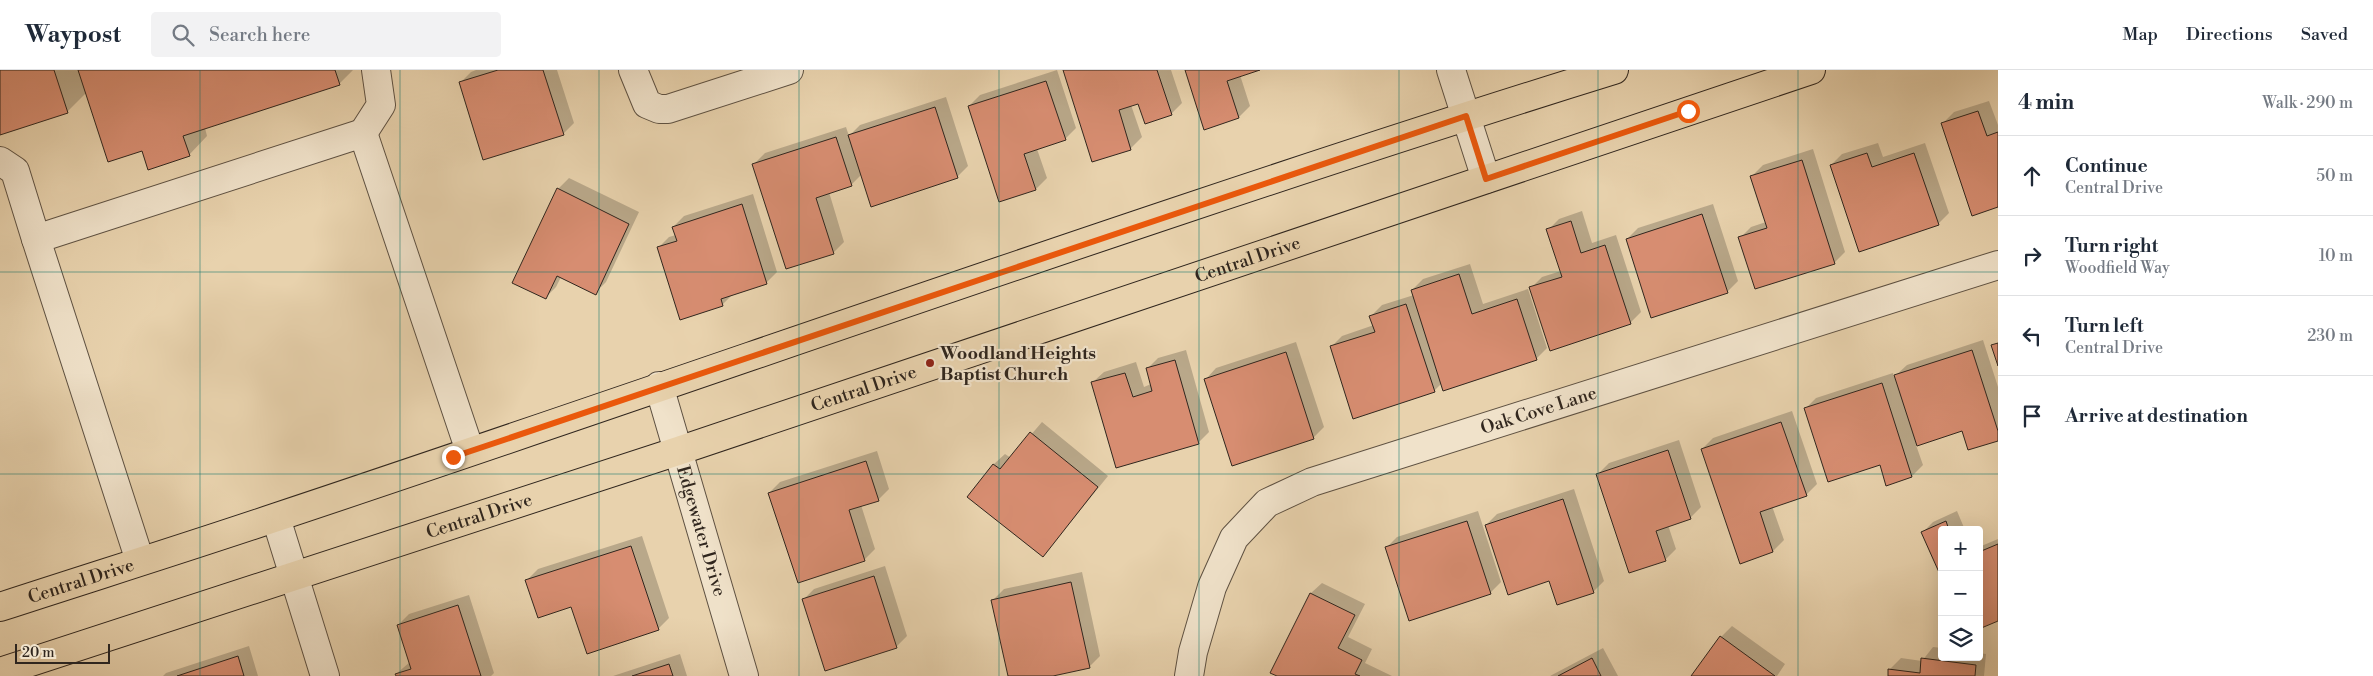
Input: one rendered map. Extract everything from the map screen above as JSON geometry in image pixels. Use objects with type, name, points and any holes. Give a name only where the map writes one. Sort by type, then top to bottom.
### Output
[{"type":"main road","name":"Central Drive","points":[[0,607],[276,518],[660,386],[1466,116],[1614,70]]},
{"type":"main road","name":"Central Drive","points":[[0,672],[678,451],[1811,70]]},
{"type":"street","points":[[36,239],[363,133],[381,105],[376,70]]},
{"type":"street","points":[[633,70],[647,104],[658,109],[668,109],[789,70]]},
{"type":"street","points":[[1451,70],[1486,179]]},
{"type":"street","points":[[363,133],[470,451]]},
{"type":"street","points":[[0,161],[15,171],[140,561]]},
{"type":"street","name":"Oak Cove Lane","points":[[1189,676],[1192,652],[1212,587],[1234,538],[1267,503],[1312,482],[1998,266]]},
{"type":"street","name":"Edgewater Drive","points":[[660,386],[744,676]]},
{"type":"street","points":[[276,518],[325,676]]},
{"type":"building","points":[[0,70],[54,70],[68,113],[0,135]]},
{"type":"building","points":[[78,70],[335,70],[340,85],[183,136],[190,156],[148,170],[142,151],[108,162]]},
{"type":"building","points":[[498,70],[543,70],[564,135],[483,160],[459,82]]},
{"type":"building","points":[[1063,70],[1157,70],[1172,115],[1145,124],[1138,104],[1119,110],[1131,150],[1092,162]]},
{"type":"building","points":[[1185,70],[1260,70],[1227,81],[1239,118],[1204,130]]},
{"type":"building","points":[[1046,81],[1066,140],[1024,154],[1036,190],[999,202],[968,106]]},
{"type":"building","points":[[935,107],[958,178],[871,207],[848,135]]},
{"type":"building","points":[[1978,111],[1987,136],[1998,132],[1998,207],[1972,216],[1941,123]]},
{"type":"building","points":[[836,137],[852,186],[816,198],[834,254],[786,269],[752,164]]},
{"type":"building","points":[[1867,153],[1872,167],[1914,153],[1939,225],[1859,252],[1830,165]]},
{"type":"building","points":[[1802,160],[1835,264],[1755,289],[1738,237],[1767,228],[1750,176]]},
{"type":"building","points":[[557,188],[629,224],[596,295],[557,276],[546,299],[512,283]]},
{"type":"building","points":[[742,204],[767,284],[721,299],[723,306],[680,320],[657,247],[677,241],[672,227]]},
{"type":"building","points":[[1702,214],[1728,293],[1651,318],[1626,239]]},
{"type":"building","points":[[1571,221],[1581,253],[1605,245],[1631,324],[1550,351],[1529,287],[1562,277],[1546,229]]},
{"type":"building","points":[[1459,274],[1472,314],[1517,299],[1537,360],[1443,391],[1411,290]]},
{"type":"building","points":[[1406,304],[1435,392],[1353,419],[1330,346],[1375,332],[1369,316]]},
{"type":"building","points":[[1998,343],[1998,366],[1991,345]]},
{"type":"building","points":[[1972,350],[1998,431],[1998,441],[1968,450],[1962,431],[1917,446],[1894,375]]},
{"type":"building","points":[[1286,352],[1314,439],[1232,466],[1204,379]]},
{"type":"building","points":[[1175,360],[1199,444],[1116,468],[1091,382],[1125,373],[1133,397],[1152,391],[1146,368]]},
{"type":"building","points":[[1882,383],[1912,477],[1886,486],[1880,465],[1828,482],[1804,408]]},
{"type":"building","points":[[1781,422],[1807,496],[1760,512],[1773,552],[1740,564],[1701,449]]},
{"type":"building","points":[[1030,432],[1098,487],[1043,557],[967,497],[993,464],[1000,469]]},
{"type":"building","points":[[1668,450],[1691,519],[1656,531],[1666,561],[1629,573],[1596,474]]},
{"type":"building","points":[[866,461],[879,501],[849,510],[865,561],[798,583],[768,493]]},
{"type":"building","points":[[1563,499],[1594,593],[1557,605],[1549,581],[1508,595],[1485,525]]},
{"type":"building","points":[[1467,521],[1491,594],[1409,621],[1385,547]]},
{"type":"building","points":[[1946,521],[1948,526],[1938,526],[1938,570],[1921,532]]},
{"type":"building","points":[[1998,544],[1998,621],[1983,627],[1983,571],[1983,550]]},
{"type":"building","points":[[631,546],[659,630],[587,654],[571,607],[538,618],[525,580]]},
{"type":"building","points":[[874,576],[897,648],[825,671],[802,599]]},
{"type":"building","points":[[1071,582],[1090,668],[1053,676],[1008,676],[991,600]]},
{"type":"building","points":[[1310,593],[1355,615],[1338,648],[1362,660],[1355,674],[1360,676],[1277,676],[1270,673]]},
{"type":"building","points":[[458,605],[481,676],[396,676],[395,674],[411,669],[397,625]]},
{"type":"building","points":[[1720,636],[1775,676],[1691,676]]},
{"type":"building","points":[[238,656],[244,676],[177,676]]},
{"type":"building","points":[[1592,658],[1601,676],[1558,676]]},
{"type":"building","points":[[1921,658],[1976,665],[1975,676],[1888,676],[1888,669],[1920,673]]},
{"type":"building","points":[[669,664],[673,676],[632,676]]},
{"type":"place","name":"Woodland Heights Baptist Church","points":[[930,363]]},
{"type":"route","points":[[453,457],[1466,116],[1486,179],[1688,111]]}]
